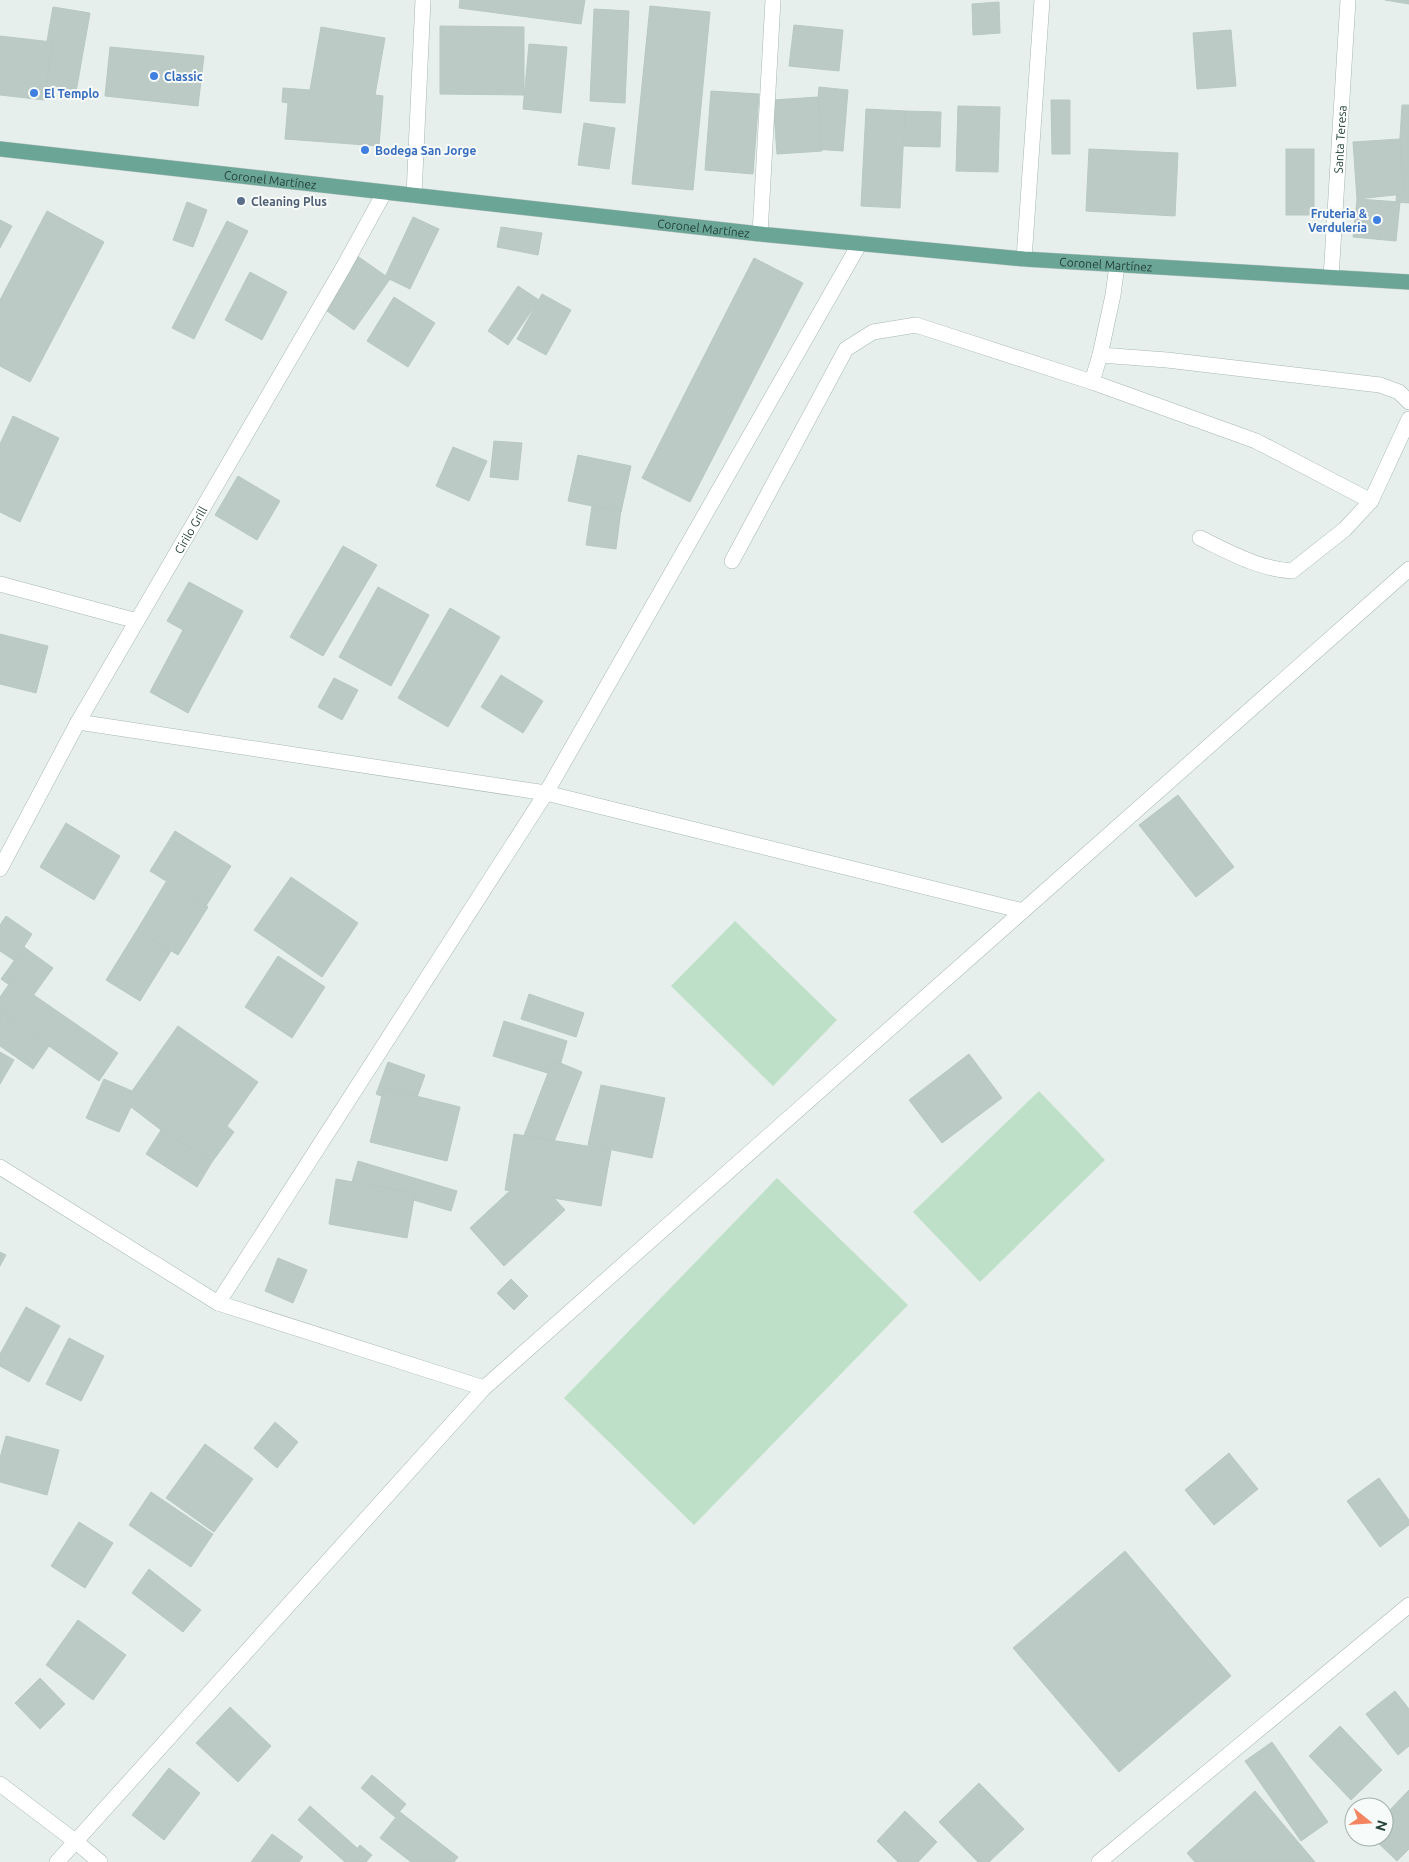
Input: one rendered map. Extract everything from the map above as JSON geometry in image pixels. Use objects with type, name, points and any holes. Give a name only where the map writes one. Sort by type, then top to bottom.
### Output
[{"type":"main road","name":"Coronel Martínez","points":[[0,149],[760,234],[1024,259],[1409,282]]},
{"type":"street","points":[[414,195],[423,0]]},
{"type":"street","points":[[760,234],[773,0]]},
{"type":"street","points":[[1024,259],[1042,0]]},
{"type":"street","name":"Santa Teresa","points":[[1331,278],[1348,0]]},
{"type":"street","name":"Cirilo Grill","points":[[0,869],[78,722],[340,275],[384,193]]},
{"type":"street","points":[[218,1303],[546,793],[860,243]]},
{"type":"street","points":[[1092,382],[1113,296],[1117,265]]},
{"type":"street","points":[[732,561],[846,349],[873,332],[916,325],[1092,382],[1256,441],[1371,501]]},
{"type":"street","points":[[1100,355],[1167,360],[1380,385],[1399,392],[1409,402]]},
{"type":"street","points":[[1200,538],[1274,570],[1292,571],[1345,529],[1371,501],[1409,419]]},
{"type":"street","points":[[57,1862],[484,1388],[1409,568]]},
{"type":"street","points":[[0,584],[137,621]]},
{"type":"street","points":[[78,722],[546,793],[1023,911]]},
{"type":"street","points":[[0,1167],[218,1303],[484,1388]]},
{"type":"street","points":[[1099,1862],[1409,1605]]},
{"type":"street","points":[[0,1784],[100,1862]]},
{"type":"green space","points":[[735,921],[837,1020],[773,1086],[671,986]]},
{"type":"green space","points":[[1039,1091],[1105,1160],[980,1282],[913,1212]]},
{"type":"green space","points":[[777,1178],[908,1305],[694,1525],[564,1398]]},
{"type":"building","points":[[460,0],[585,0],[581,24],[459,8]]},
{"type":"building","points":[[1385,0],[1409,0],[1409,4]]},
{"type":"building","points":[[999,2],[1000,33],[973,35],[972,4]]},
{"type":"building","points":[[650,6],[710,12],[693,190],[632,184]]},
{"type":"building","points":[[53,7],[90,13],[76,92],[39,86]]},
{"type":"building","points":[[594,9],[629,11],[625,103],[590,101]]},
{"type":"building","points":[[794,25],[843,30],[839,71],[789,66]]},
{"type":"building","points":[[440,26],[524,27],[524,95],[440,94]]},
{"type":"building","points":[[321,27],[385,38],[375,95],[383,96],[379,146],[285,139],[288,103],[282,102],[283,88],[310,90]]},
{"type":"building","points":[[1231,30],[1236,86],[1197,89],[1193,33]]},
{"type":"building","points":[[0,36],[52,42],[45,100],[0,95]]},
{"type":"building","points":[[529,44],[567,47],[561,113],[523,109]]},
{"type":"building","name":"Classic","points":[[110,47],[204,56],[198,106],[105,96]]},
{"type":"building","points":[[819,87],[848,90],[843,151],[814,149]]},
{"type":"building","points":[[711,91],[759,94],[753,174],[705,170]]},
{"type":"building","points":[[818,97],[822,151],[777,154],[773,100]]},
{"type":"building","points":[[1051,100],[1070,100],[1070,154],[1052,154]]},
{"type":"building","points":[[1402,105],[1409,105],[1409,203],[1396,202]]},
{"type":"building","points":[[958,106],[1000,107],[998,172],[956,171]]},
{"type":"building","points":[[866,109],[905,111],[900,208],[861,206]]},
{"type":"building","points":[[905,111],[941,112],[940,147],[904,146]]},
{"type":"building","points":[[584,123],[615,128],[609,169],[578,165]]},
{"type":"building","points":[[1400,139],[1404,194],[1357,199],[1353,142]]},
{"type":"building","points":[[1089,149],[1178,153],[1175,216],[1086,211]]},
{"type":"building","points":[[1286,149],[1314,149],[1314,215],[1286,215]]},
{"type":"building","name":"Fruteria & Verduleria","points":[[1357,199],[1400,202],[1396,241],[1353,237]]},
{"type":"building","points":[[187,202],[207,210],[193,247],[173,240]]},
{"type":"building","points":[[47,211],[104,242],[30,382],[0,366],[0,300]]},
{"type":"building","points":[[413,217],[439,229],[410,289],[385,277]]},
{"type":"building","points":[[0,220],[12,226],[0,248]]},
{"type":"building","points":[[227,221],[248,231],[194,339],[172,328]]},
{"type":"building","points":[[501,227],[542,233],[538,255],[497,247]]},
{"type":"building","points":[[356,255],[390,279],[354,330],[320,306]]},
{"type":"building","points":[[754,258],[803,283],[690,502],[642,478]]},
{"type":"building","points":[[250,272],[287,292],[262,340],[225,320]]},
{"type":"building","points":[[518,286],[539,300],[508,345],[488,331]]},
{"type":"building","points":[[542,294],[571,310],[546,355],[517,339]]},
{"type":"building","points":[[394,297],[435,323],[408,367],[367,341]]},
{"type":"building","points":[[13,416],[59,438],[20,522],[0,512],[0,444]]},
{"type":"building","points":[[494,441],[522,443],[518,480],[490,477]]},
{"type":"building","points":[[453,447],[487,461],[469,501],[436,486]]},
{"type":"building","points":[[578,455],[631,466],[621,512],[568,501]]},
{"type":"building","points":[[238,476],[280,501],[257,540],[215,515]]},
{"type":"building","points":[[592,506],[621,510],[616,549],[586,545]]},
{"type":"building","points":[[343,546],[377,565],[323,656],[290,637]]},
{"type":"building","points":[[189,582],[243,611],[188,713],[150,692],[183,630],[167,621]]},
{"type":"building","points":[[378,587],[429,615],[391,686],[339,657]]},
{"type":"building","points":[[450,608],[500,637],[448,727],[398,698]]},
{"type":"building","points":[[0,634],[48,646],[36,693],[0,684]]},
{"type":"building","points":[[501,675],[543,701],[523,733],[481,707]]},
{"type":"building","points":[[334,678],[358,690],[342,720],[318,707]]},
{"type":"building","points":[[1178,795],[1234,867],[1196,897],[1139,825]]},
{"type":"building","points":[[66,823],[120,856],[94,900],[40,867]]},
{"type":"building","points":[[175,831],[231,866],[206,906],[150,871]]},
{"type":"building","points":[[291,877],[358,923],[322,977],[254,930]]},
{"type":"building","points":[[166,882],[208,907],[178,955],[137,930]]},
{"type":"building","points":[[6,916],[32,934],[15,961],[0,951],[0,925]]},
{"type":"building","points":[[137,930],[171,951],[140,1001],[106,980]]},
{"type":"building","points":[[24,947],[53,968],[30,1000],[1,979]]},
{"type":"building","points":[[278,956],[325,987],[292,1038],[245,1007]]},
{"type":"building","points":[[12,980],[118,1053],[99,1081],[0,1012],[0,997]]},
{"type":"building","points":[[529,994],[584,1013],[576,1037],[521,1019]]},
{"type":"building","points":[[0,1012],[49,1046],[33,1069],[0,1046]]},
{"type":"building","points":[[504,1021],[567,1041],[557,1076],[493,1056]]},
{"type":"building","points":[[178,1026],[258,1082],[227,1126],[234,1132],[212,1162],[161,1130],[131,1107],[119,1132],[86,1118],[104,1079],[132,1091]]},
{"type":"building","points":[[0,1052],[14,1060],[0,1084]]},
{"type":"building","points":[[969,1054],[1002,1098],[942,1143],[909,1100]]},
{"type":"building","points":[[553,1060],[582,1072],[551,1149],[523,1138]]},
{"type":"building","points":[[388,1062],[425,1075],[413,1108],[376,1094]]},
{"type":"building","points":[[601,1085],[665,1098],[652,1158],[588,1145]]},
{"type":"building","points":[[384,1088],[460,1107],[447,1161],[370,1142]]},
{"type":"building","points":[[161,1130],[212,1162],[197,1187],[146,1154]]},
{"type":"building","points":[[514,1134],[611,1150],[601,1206],[505,1190]]},
{"type":"building","points":[[358,1161],[457,1191],[451,1211],[352,1182]]},
{"type":"building","points":[[530,1172],[565,1210],[504,1266],[470,1228]]},
{"type":"building","points":[[336,1179],[415,1193],[407,1238],[329,1224]]},
{"type":"building","points":[[0,1252],[6,1255],[0,1266]]},
{"type":"building","points":[[278,1258],[307,1270],[293,1303],[265,1291]]},
{"type":"building","points":[[511,1279],[528,1296],[514,1310],[497,1293]]},
{"type":"building","points":[[26,1307],[60,1326],[29,1382],[0,1366],[0,1354]]},
{"type":"building","points":[[69,1338],[104,1356],[81,1401],[46,1384]]},
{"type":"building","points":[[275,1422],[298,1442],[277,1468],[254,1448]]},
{"type":"building","points":[[6,1436],[59,1450],[47,1495],[0,1482],[0,1458]]},
{"type":"building","points":[[205,1444],[253,1479],[214,1532],[166,1498]]},
{"type":"building","points":[[1229,1453],[1258,1489],[1214,1525],[1185,1490]]},
{"type":"building","points":[[1379,1478],[1409,1520],[1409,1525],[1380,1547],[1347,1501]]},
{"type":"building","points":[[151,1492],[213,1534],[191,1567],[129,1525]]},
{"type":"building","points":[[79,1522],[113,1543],[85,1588],[51,1566]]},
{"type":"building","points":[[1125,1551],[1231,1676],[1119,1772],[1013,1648]]},
{"type":"building","points":[[149,1569],[201,1610],[183,1632],[132,1593]]},
{"type":"building","points":[[78,1620],[126,1655],[93,1700],[46,1665]]},
{"type":"building","points":[[40,1678],[65,1704],[40,1729],[15,1703]]},
{"type":"building","points":[[1395,1691],[1409,1709],[1409,1746],[1398,1755],[1366,1714]]},
{"type":"building","points":[[230,1707],[271,1746],[238,1782],[196,1743]]},
{"type":"building","points":[[1340,1726],[1382,1770],[1354,1797],[1348,1797],[1309,1756]]},
{"type":"building","points":[[1272,1742],[1328,1822],[1301,1841],[1245,1761]]},
{"type":"building","points":[[169,1768],[200,1793],[164,1840],[132,1815]]},
{"type":"building","points":[[372,1775],[406,1804],[395,1817],[361,1788]]},
{"type":"building","points":[[979,1783],[1024,1829],[989,1862],[978,1862],[939,1822]]},
{"type":"building","points":[[1409,1790],[1409,1849],[1397,1861],[1382,1847],[1394,1847],[1394,1806]]},
{"type":"building","points":[[1255,1791],[1315,1862],[1269,1862],[1229,1815]]},
{"type":"building","points":[[310,1806],[357,1848],[345,1862],[298,1820]]},
{"type":"building","points":[[905,1811],[937,1842],[918,1862],[898,1862],[877,1841]]},
{"type":"building","points":[[400,1812],[458,1857],[454,1862],[411,1862],[380,1838]]},
{"type":"building","points":[[1229,1815],[1272,1862],[1195,1862],[1187,1853]]},
{"type":"building","points":[[272,1834],[303,1857],[299,1862],[251,1862]]},
{"type":"building","points":[[360,1845],[372,1855],[366,1862],[346,1862]]},
{"type":"place","name":"Classic","points":[[154,76]]},
{"type":"place","name":"El Templo","points":[[34,93]]},
{"type":"place","name":"Bodega San Jorge","points":[[365,150]]},
{"type":"place","name":"Cleaning Plus","points":[[241,201]]},
{"type":"place","name":"Fruteria & Verduleria","points":[[1377,220]]}]
